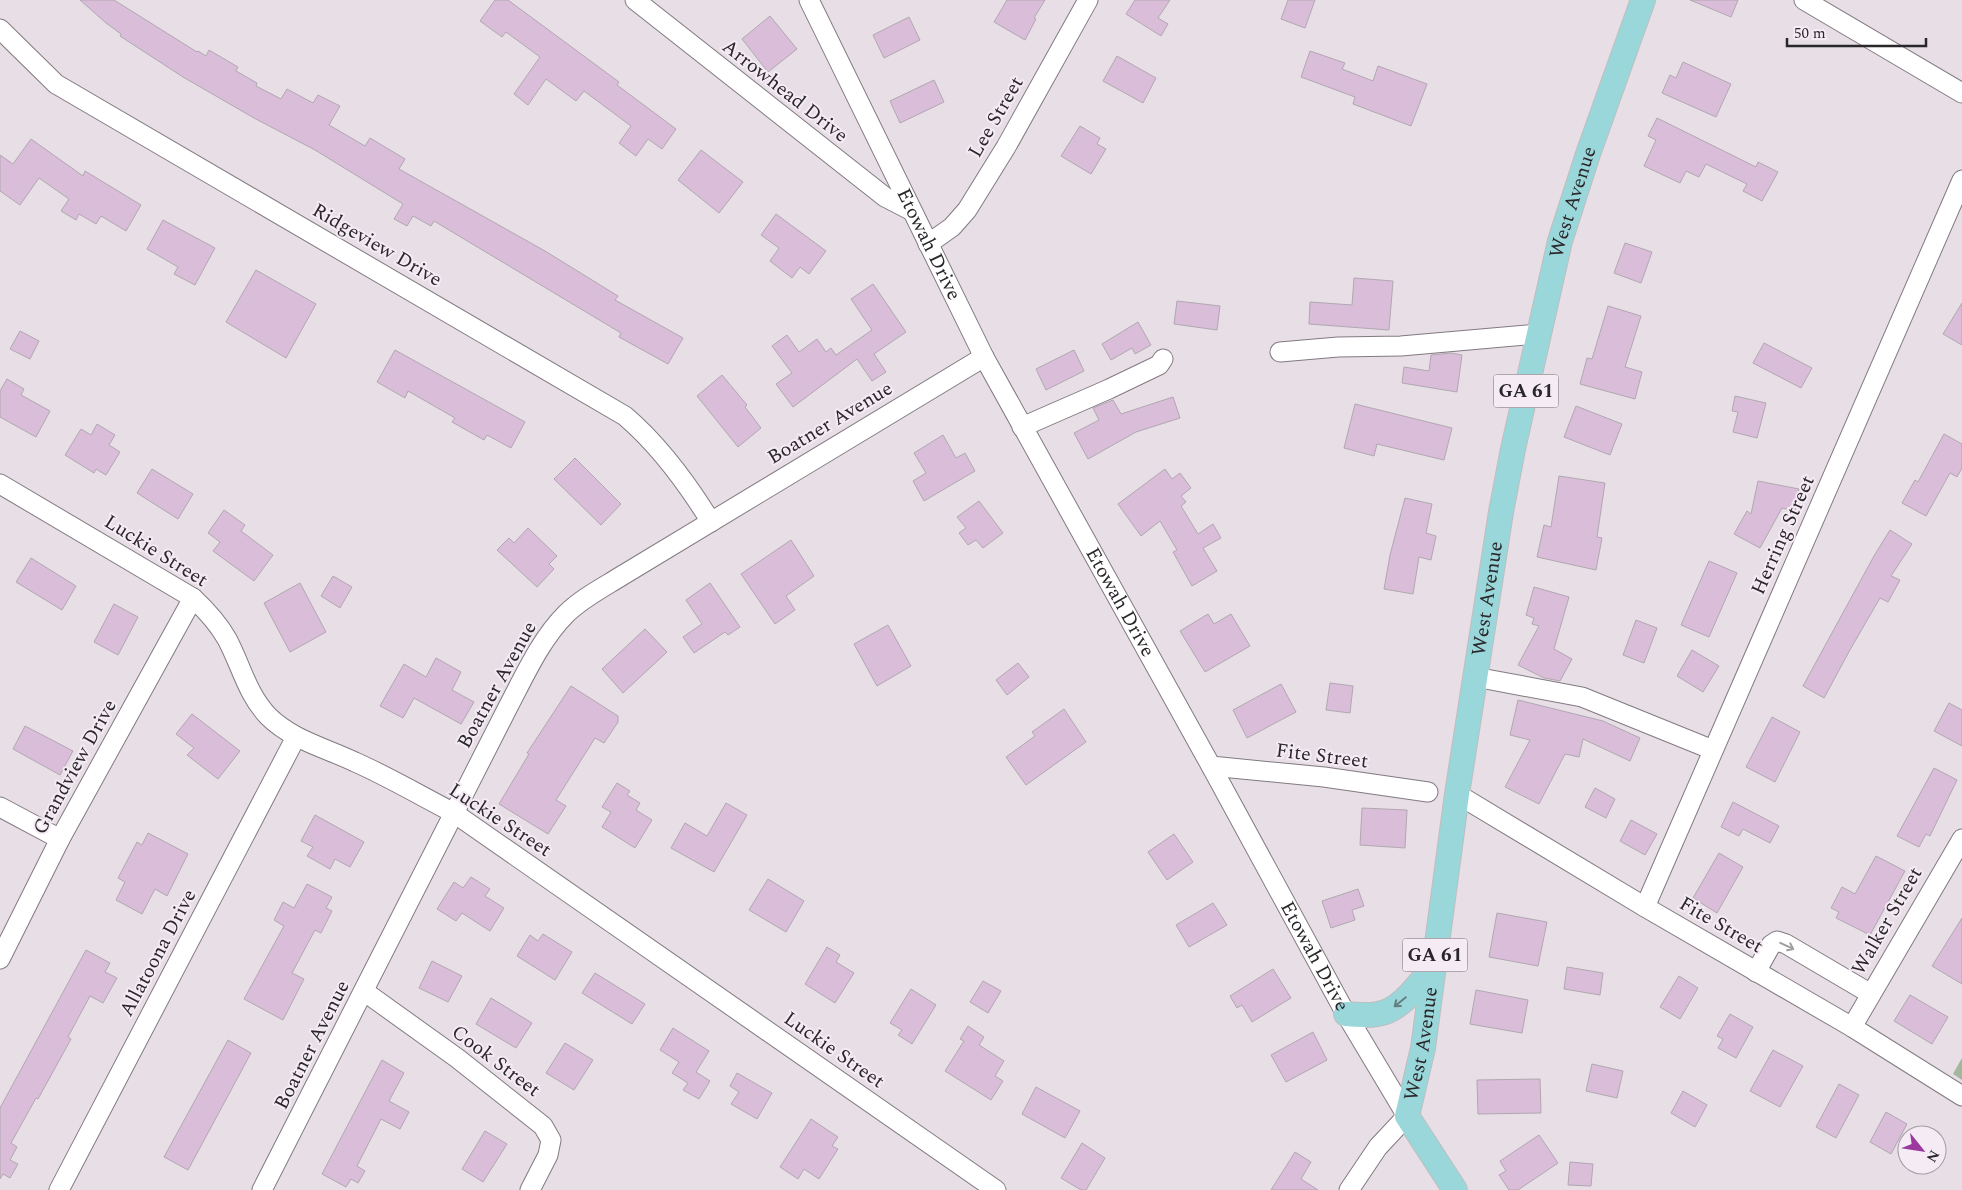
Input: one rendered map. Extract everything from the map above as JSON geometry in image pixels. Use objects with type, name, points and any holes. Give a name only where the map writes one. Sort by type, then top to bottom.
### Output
[{"type":"main road","name":"West Avenue","points":[[1407,1116],[1423,1048],[1457,794],[1501,512],[1538,334],[1560,241],[1588,154],[1643,0]]},
{"type":"main road","points":[[1346,1014],[1365,1016],[1387,1011],[1408,995],[1434,966]]},
{"type":"main road","name":"Etowah Drive","points":[[1407,1116],[1455,1190]]},
{"type":"street","name":"Arrowhead Drive","points":[[635,0],[885,197],[912,211]]},
{"type":"street","name":"Etowah Drive","points":[[809,0],[984,357],[1346,1014],[1407,1116]]},
{"type":"street","name":"Lee Street","points":[[928,244],[952,227],[967,210],[1006,147],[1088,0]]},
{"type":"street","points":[[1804,0],[1962,94]]},
{"type":"street","name":"Ridgeview Drive","points":[[0,28],[56,84],[625,416],[663,454],[711,522]]},
{"type":"street","name":"Herring Street","points":[[1644,907],[1962,180]]},
{"type":"street","points":[[1280,352],[1338,347],[1401,346],[1538,334]]},
{"type":"street","name":"Boatner Avenue","points":[[262,1190],[365,992],[507,709],[541,647],[556,624],[579,603],[984,357]]},
{"type":"street","points":[[1022,427],[1159,365],[1163,359]]},
{"type":"street","name":"Luckie Street","points":[[0,484],[194,598],[214,618],[236,657],[244,681],[256,701],[268,716],[296,737],[356,762],[454,813],[996,1190]]},
{"type":"street","name":"Grandview Drive","points":[[0,960],[60,839],[194,598]]},
{"type":"street","points":[[1475,677],[1582,697],[1713,750]]},
{"type":"street","name":"Allatoona Drive","points":[[60,1190],[296,737]]},
{"type":"street","name":"Fite Street","points":[[1211,766],[1324,777],[1428,792]]},
{"type":"street","name":"Fite Street","points":[[1457,794],[1644,907],[1852,1027],[1962,1096]]},
{"type":"street","points":[[0,807],[60,839]]},
{"type":"street","name":"Walker Street","points":[[1852,1027],[1871,994],[1955,868],[1962,838]]},
{"type":"street","points":[[1756,972],[1771,945],[1777,941],[1786,944],[1871,994]]},
{"type":"street","name":"Cook Street","points":[[365,992],[456,1058],[543,1126],[551,1140],[548,1155],[530,1190]]},
{"type":"street","name":"West Avenue","points":[[1348,1190],[1378,1147],[1407,1116]]},
{"type":"green space","points":[[1962,1058],[1962,1080],[1953,1074]]},
{"type":"building","points":[[80,0],[114,0],[197,52],[206,56],[209,50],[238,67],[236,71],[257,83],[256,86],[281,99],[287,89],[313,103],[318,95],[340,106],[329,125],[365,146],[370,138],[405,159],[399,169],[545,251],[618,296],[615,300],[683,338],[668,364],[619,337],[621,333],[434,221],[431,226],[413,216],[407,226],[394,219],[403,204],[315,150],[254,118],[183,77],[120,36],[121,34]]},
{"type":"building","points":[[495,0],[508,0],[619,82],[617,85],[676,129],[662,149],[648,139],[636,156],[619,143],[631,126],[584,91],[576,101],[546,79],[528,105],[514,94],[540,57],[506,32],[502,37],[480,21]]},
{"type":"building","points":[[1007,0],[1045,0],[1034,18],[1036,19],[1025,40],[994,22]]},
{"type":"building","points":[[1135,0],[1170,0],[1158,18],[1168,24],[1161,36],[1126,14]]},
{"type":"building","points":[[1288,0],[1315,0],[1305,28],[1281,19]]},
{"type":"building","points":[[1690,0],[1738,0],[1731,17]]},
{"type":"building","points":[[770,16],[797,49],[768,72],[742,39]]},
{"type":"building","points":[[909,17],[920,40],[884,58],[873,35]]},
{"type":"building","points":[[1310,51],[1345,63],[1342,69],[1373,81],[1378,66],[1427,84],[1411,126],[1353,104],[1355,97],[1301,77]]},
{"type":"building","points":[[1117,56],[1156,78],[1143,103],[1103,81]]},
{"type":"building","points":[[1683,62],[1731,84],[1716,117],[1662,93],[1670,75],[1676,78]]},
{"type":"building","points":[[934,80],[944,102],[900,123],[890,101]]},
{"type":"building","points":[[1657,118],[1756,167],[1758,162],[1778,172],[1762,201],[1743,191],[1747,184],[1706,164],[1699,177],[1686,171],[1680,183],[1644,166],[1656,140],[1648,136]]},
{"type":"building","points":[[1080,126],[1100,138],[1097,144],[1106,149],[1091,174],[1061,156]]},
{"type":"building","points":[[31,139],[83,176],[85,171],[141,205],[126,231],[101,216],[96,224],[79,214],[76,220],[61,211],[69,199],[39,178],[20,205],[0,191],[0,155],[13,164]]},
{"type":"building","points":[[701,150],[743,182],[719,213],[678,180]]},
{"type":"building","points":[[776,214],[826,251],[809,274],[800,267],[792,278],[770,261],[779,248],[761,235]]},
{"type":"building","points":[[163,220],[215,248],[195,285],[174,274],[178,267],[147,249]]},
{"type":"building","points":[[1625,243],[1652,252],[1641,283],[1614,273]]},
{"type":"building","points":[[256,270],[316,304],[286,358],[226,322]]},
{"type":"building","points":[[1354,278],[1393,281],[1389,330],[1309,324],[1310,302],[1352,305]]},
{"type":"building","points":[[873,284],[906,332],[874,354],[886,372],[872,381],[857,359],[793,407],[776,384],[792,373],[772,346],[787,335],[799,352],[817,339],[826,352],[831,348],[836,355],[872,330],[851,299]]},
{"type":"building","points":[[1177,301],[1220,306],[1217,330],[1174,324]]},
{"type":"building","points":[[1962,303],[1962,345],[1943,334]]},
{"type":"building","points":[[1608,306],[1641,316],[1625,367],[1642,372],[1635,399],[1580,384],[1587,358],[1592,359]]},
{"type":"building","points":[[1138,322],[1151,345],[1135,354],[1132,348],[1111,360],[1102,344]]},
{"type":"building","points":[[20,331],[39,341],[30,359],[10,349]]},
{"type":"building","points":[[1764,343],[1812,368],[1801,388],[1753,363]]},
{"type":"building","points":[[395,350],[525,422],[511,448],[487,435],[484,440],[452,422],[455,418],[408,391],[405,398],[377,382]]},
{"type":"building","points":[[1074,350],[1084,371],[1046,390],[1036,369]]},
{"type":"building","points":[[1451,353],[1462,355],[1457,392],[1402,383],[1404,367],[1429,371],[1431,355]]},
{"type":"building","points":[[722,375],[747,405],[745,407],[761,428],[738,447],[697,396]]},
{"type":"building","points":[[7,379],[24,389],[21,395],[50,411],[36,437],[0,417],[0,391]]},
{"type":"building","points":[[1735,396],[1766,403],[1757,438],[1733,432],[1738,412],[1732,411]]},
{"type":"building","points":[[1173,397],[1180,418],[1136,432],[1088,459],[1074,433],[1099,420],[1093,408],[1113,400],[1121,414]]},
{"type":"building","points":[[1355,404],[1452,428],[1444,460],[1377,444],[1374,456],[1344,448]]},
{"type":"building","points":[[1576,406],[1622,424],[1610,455],[1564,437]]},
{"type":"building","points":[[97,424],[115,435],[109,445],[120,452],[106,475],[96,469],[94,473],[65,455],[81,429],[91,435]]},
{"type":"building","points":[[1944,434],[1962,444],[1962,468],[1957,477],[1950,473],[1926,516],[1902,503],[1915,480],[1918,482]]},
{"type":"building","points":[[943,435],[956,458],[965,453],[975,471],[924,501],[913,481],[926,473],[914,453]]},
{"type":"building","points":[[575,458],[621,504],[601,525],[554,479]]},
{"type":"building","points":[[152,469],[193,494],[178,519],[137,493]]},
{"type":"building","points":[[1165,469],[1172,479],[1180,473],[1191,488],[1181,496],[1186,502],[1181,506],[1198,534],[1213,524],[1221,538],[1203,548],[1217,571],[1192,586],[1173,552],[1177,550],[1160,521],[1141,536],[1118,504]]},
{"type":"building","points":[[1559,476],[1605,483],[1597,537],[1602,538],[1596,570],[1537,557],[1544,525],[1551,527]]},
{"type":"building","points":[[1758,481],[1799,489],[1795,511],[1782,508],[1760,548],[1734,534],[1747,511],[1751,514]]},
{"type":"building","points":[[1405,498],[1432,504],[1426,533],[1436,536],[1431,560],[1419,557],[1413,594],[1384,589],[1390,555]]},
{"type":"building","points":[[979,501],[1003,533],[983,548],[976,540],[968,545],[959,533],[966,528],[957,517]]},
{"type":"building","points":[[224,510],[245,525],[241,531],[273,555],[254,581],[213,551],[220,542],[208,533]]},
{"type":"building","points":[[528,528],[557,556],[549,564],[554,569],[537,587],[497,550],[509,538],[514,543]]},
{"type":"building","points":[[1890,530],[1912,544],[1891,576],[1900,580],[1888,602],[1880,598],[1824,698],[1803,686]]},
{"type":"building","points":[[791,540],[814,576],[786,596],[795,610],[775,624],[741,574]]},
{"type":"building","points":[[31,558],[76,586],[62,610],[16,582]]},
{"type":"building","points":[[1709,561],[1737,573],[1709,637],[1681,625]]},
{"type":"building","points":[[333,576],[352,587],[340,608],[321,596]]},
{"type":"building","points":[[300,583],[326,632],[290,652],[264,603]]},
{"type":"building","points":[[710,583],[740,627],[728,635],[725,632],[694,653],[683,637],[702,624],[686,600]]},
{"type":"building","points":[[1534,587],[1569,597],[1554,649],[1572,659],[1560,681],[1544,678],[1518,665],[1539,626],[1532,624],[1534,618],[1526,615]]},
{"type":"building","points":[[114,604],[138,617],[118,655],[94,642]]},
{"type":"building","points":[[1208,614],[1214,624],[1231,614],[1250,646],[1205,672],[1180,631]]},
{"type":"building","points":[[1636,620],[1657,628],[1644,663],[1623,655]]},
{"type":"building","points":[[888,625],[911,666],[877,686],[854,644]]},
{"type":"building","points":[[645,629],[667,652],[623,693],[602,669]]},
{"type":"building","points":[[1692,650],[1719,666],[1703,692],[1677,676]]},
{"type":"building","points":[[436,658],[461,672],[452,690],[474,702],[461,724],[414,698],[403,718],[380,706],[404,664],[426,677]]},
{"type":"building","points":[[1018,663],[1029,677],[1007,695],[996,680]]},
{"type":"building","points":[[1330,683],[1353,686],[1350,713],[1326,710]]},
{"type":"building","points":[[1281,684],[1296,712],[1247,738],[1233,710]]},
{"type":"building","points":[[571,686],[618,716],[618,722],[604,743],[595,738],[556,800],[566,806],[548,834],[499,804],[529,754],[527,753]]},
{"type":"building","points":[[1518,700],[1603,721],[1640,738],[1630,761],[1583,739],[1579,757],[1565,754],[1539,804],[1505,787],[1530,740],[1510,735]]},
{"type":"building","points":[[1949,703],[1962,710],[1962,746],[1934,731]]},
{"type":"building","points":[[1064,709],[1086,742],[1026,785],[1006,757],[1035,736],[1032,732]]},
{"type":"building","points":[[192,714],[240,751],[218,779],[187,755],[194,748],[176,734]]},
{"type":"building","points":[[1772,717],[1800,732],[1775,782],[1746,767]]},
{"type":"building","points":[[25,726],[73,751],[60,775],[13,749]]},
{"type":"building","points":[[1934,768],[1957,780],[1930,836],[1926,834],[1919,847],[1897,836]]},
{"type":"building","points":[[617,783],[630,791],[627,795],[640,803],[636,810],[652,820],[635,848],[602,827],[611,812],[602,807]]},
{"type":"building","points":[[1595,788],[1615,799],[1606,818],[1585,807]]},
{"type":"building","points":[[1733,802],[1779,826],[1770,843],[1743,829],[1739,836],[1721,827]]},
{"type":"building","points":[[726,803],[747,815],[714,872],[671,848],[685,823],[707,836]]},
{"type":"building","points":[[1362,808],[1407,810],[1405,848],[1360,845]]},
{"type":"building","points":[[315,815],[364,842],[350,867],[335,859],[330,869],[307,856],[313,847],[301,841]]},
{"type":"building","points":[[1631,820],[1657,834],[1645,855],[1620,841]]},
{"type":"building","points":[[148,833],[188,854],[167,896],[155,889],[142,914],[116,900],[125,882],[118,878],[137,842],[142,845]]},
{"type":"building","points":[[1174,834],[1193,862],[1167,880],[1148,852]]},
{"type":"building","points":[[1719,853],[1743,867],[1717,913],[1693,898]]},
{"type":"building","points":[[1876,856],[1905,871],[1870,935],[1836,918],[1839,912],[1831,908],[1842,887],[1855,894]]},
{"type":"building","points":[[471,877],[490,889],[485,896],[504,908],[490,931],[462,913],[456,921],[437,909],[454,882],[463,888]]},
{"type":"building","points":[[768,879],[804,901],[786,932],[749,910]]},
{"type":"building","points":[[307,884],[332,897],[326,908],[332,911],[321,933],[315,930],[292,973],[304,979],[283,1020],[244,999],[284,926],[274,920],[283,902],[294,908]]},
{"type":"building","points":[[1358,889],[1364,906],[1352,910],[1355,920],[1331,928],[1322,901]]},
{"type":"building","points":[[1213,903],[1227,925],[1189,947],[1176,925]]},
{"type":"building","points":[[1497,913],[1547,922],[1538,966],[1489,957]]},
{"type":"building","points":[[1962,918],[1962,984],[1932,966]]},
{"type":"building","points":[[543,934],[572,952],[555,980],[517,956],[530,935],[538,941]]},
{"type":"building","points":[[827,947],[840,955],[836,962],[854,973],[835,1003],[805,984]]},
{"type":"building","points":[[86,950],[110,963],[105,972],[117,978],[103,1003],[90,996],[68,1037],[71,1039],[11,1143],[17,1147],[10,1160],[18,1164],[10,1178],[3,1174],[0,1179],[0,1108]]},
{"type":"building","points":[[432,961],[462,976],[448,1002],[419,988]]},
{"type":"building","points":[[1567,967],[1603,973],[1600,995],[1564,989]]},
{"type":"building","points":[[1273,969],[1291,998],[1252,1022],[1242,1005],[1237,1008],[1230,996]]},
{"type":"building","points":[[595,973],[645,1004],[632,1024],[582,993]]},
{"type":"building","points":[[1679,976],[1698,988],[1680,1019],[1660,1007]]},
{"type":"building","points":[[983,981],[1001,991],[988,1013],[970,1002]]},
{"type":"building","points":[[911,989],[936,1005],[912,1044],[898,1035],[902,1030],[890,1023]]},
{"type":"building","points":[[1476,990],[1528,1000],[1522,1033],[1470,1024]]},
{"type":"building","points":[[1910,995],[1948,1017],[1932,1044],[1894,1021]]},
{"type":"building","points":[[491,998],[532,1023],[516,1048],[476,1024]]},
{"type":"building","points":[[1730,1014],[1753,1027],[1736,1058],[1718,1048],[1723,1039],[1717,1036]]},
{"type":"building","points":[[968,1026],[984,1037],[979,1045],[1004,1061],[995,1076],[1003,1081],[991,1100],[945,1071],[964,1041],[960,1039]]},
{"type":"building","points":[[673,1028],[709,1051],[696,1072],[710,1081],[699,1099],[683,1090],[688,1083],[672,1073],[679,1062],[660,1050]]},
{"type":"building","points":[[1313,1032],[1327,1060],[1286,1082],[1271,1055]]},
{"type":"building","points":[[228,1040],[251,1053],[188,1170],[164,1157]]},
{"type":"building","points":[[565,1043],[593,1060],[574,1090],[546,1073]]},
{"type":"building","points":[[1773,1050],[1803,1066],[1780,1107],[1750,1091]]},
{"type":"building","points":[[382,1060],[404,1073],[389,1101],[409,1112],[400,1129],[381,1119],[357,1166],[365,1171],[358,1183],[351,1179],[346,1187],[322,1174]]},
{"type":"building","points":[[1592,1064],[1623,1071],[1617,1098],[1586,1091]]},
{"type":"building","points":[[737,1073],[772,1093],[757,1119],[731,1104],[739,1092],[730,1086]]},
{"type":"building","points":[[1540,1079],[1541,1113],[1478,1114],[1477,1080]]},
{"type":"building","points":[[1839,1084],[1859,1095],[1836,1138],[1816,1127]]},
{"type":"building","points":[[1036,1087],[1080,1111],[1065,1138],[1022,1114]]},
{"type":"building","points":[[1683,1091],[1707,1105],[1695,1127],[1671,1113]]},
{"type":"building","points":[[1886,1112],[1907,1124],[1897,1125],[1897,1143],[1891,1154],[1870,1142]]},
{"type":"building","points":[[811,1119],[838,1137],[832,1146],[838,1149],[819,1179],[804,1169],[798,1179],[780,1167]]},
{"type":"building","points":[[485,1131],[507,1144],[483,1182],[462,1169]]},
{"type":"building","points":[[1539,1135],[1558,1163],[1518,1190],[1509,1190],[1499,1175],[1506,1171],[1500,1161]]},
{"type":"building","points":[[1082,1143],[1105,1158],[1086,1190],[1081,1190],[1061,1178]]},
{"type":"building","points":[[1295,1152],[1311,1162],[1301,1179],[1318,1190],[1271,1190]]},
{"type":"building","points":[[1570,1162],[1593,1164],[1591,1186],[1568,1185]]}]
